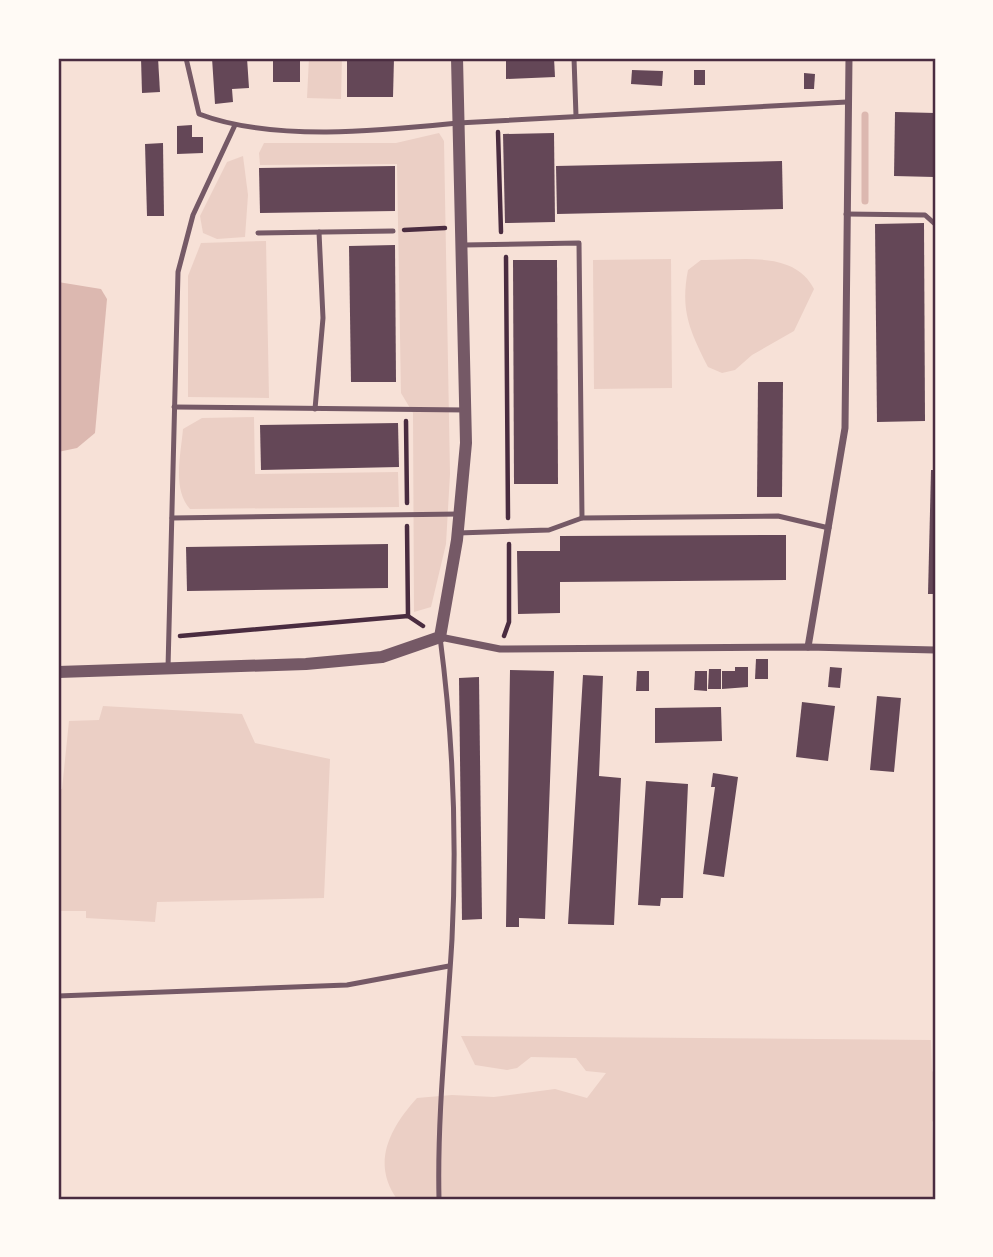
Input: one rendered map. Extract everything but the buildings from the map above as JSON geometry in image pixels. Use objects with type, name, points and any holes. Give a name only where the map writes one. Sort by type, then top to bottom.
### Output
[{"type":"street","points":[[440,637],[458,533],[466,410],[457,58]]},
{"type":"street","points":[[808,647],[845,428],[849,58]]},
{"type":"street","points":[[58,672],[306,664],[382,657],[440,637],[500,649],[808,647],[935,650]]},
{"type":"lane","points":[[186,58],[199,114],[266,131],[384,129],[847,102]]},
{"type":"lane","points":[[574,58],[576,116]]},
{"type":"lane","points":[[167,668],[178,272],[192,215],[235,125]]},
{"type":"lane","points":[[846,214],[925,215],[935,224]]},
{"type":"lane","points":[[258,233],[393,231]]},
{"type":"lane","points":[[315,409],[323,318],[319,232]]},
{"type":"lane","points":[[463,245],[579,243],[582,518]]},
{"type":"lane","points":[[174,407],[466,410]]},
{"type":"lane","points":[[172,518],[459,514]]},
{"type":"lane","points":[[458,533],[550,530],[582,518],[778,516],[829,528]]},
{"type":"lane","points":[[439,1199],[438,1161],[449,966],[452,799],[447,693],[440,637]]},
{"type":"lane","points":[[58,996],[347,985],[449,966]]},
{"type":"path","points":[[498,121],[500,226],[506,244],[509,532],[509,622],[500,649]]},
{"type":"path","points":[[393,231],[463,227]]},
{"type":"path","points":[[168,637],[408,616]]},
{"type":"shaded area","points":[[309,58],[342,58],[341,99],[307,98]]},
{"type":"shaded area","points":[[439,133],[444,141],[450,474],[446,544],[431,607],[414,612],[413,413],[401,393],[397,164],[260,165],[259,153],[264,143],[396,143]]},
{"type":"shaded area","points":[[243,156],[248,195],[245,237],[217,239],[203,233],[200,216],[227,162]]},
{"type":"shaded area","points":[[266,241],[269,398],[188,397],[188,276],[201,243]]},
{"type":"shaded area","points":[[671,259],[672,388],[594,389],[593,260]]},
{"type":"shaded area","points":[[701,260],[764,260],[793,268],[805,276],[814,289],[794,331],[752,355],[735,370],[722,373],[708,367],[688,320],[685,297],[688,270]]},
{"type":"shaded area","points":[[58,282],[101,289],[107,299],[95,433],[77,448],[58,452]]},
{"type":"shaded area","points":[[254,417],[255,474],[398,472],[399,507],[190,509],[184,501],[179,481],[183,429],[202,418]]},
{"type":"shaded area","points":[[103,706],[242,714],[255,743],[330,759],[324,898],[157,902],[155,922],[86,918],[86,911],[58,911],[58,789],[62,789],[69,721],[99,720]]},
{"type":"shaded area","points":[[461,1036],[931,1040],[932,1071],[935,1074],[935,1118],[932,1122],[935,1199],[397,1199],[385,1172],[387,1146],[399,1121],[417,1098],[452,1095],[494,1097],[555,1089],[587,1098],[606,1073],[586,1071],[576,1058],[531,1057],[517,1068],[507,1070],[475,1065]]},
{"type":"waterway","points":[[865,115],[865,201]]}]
